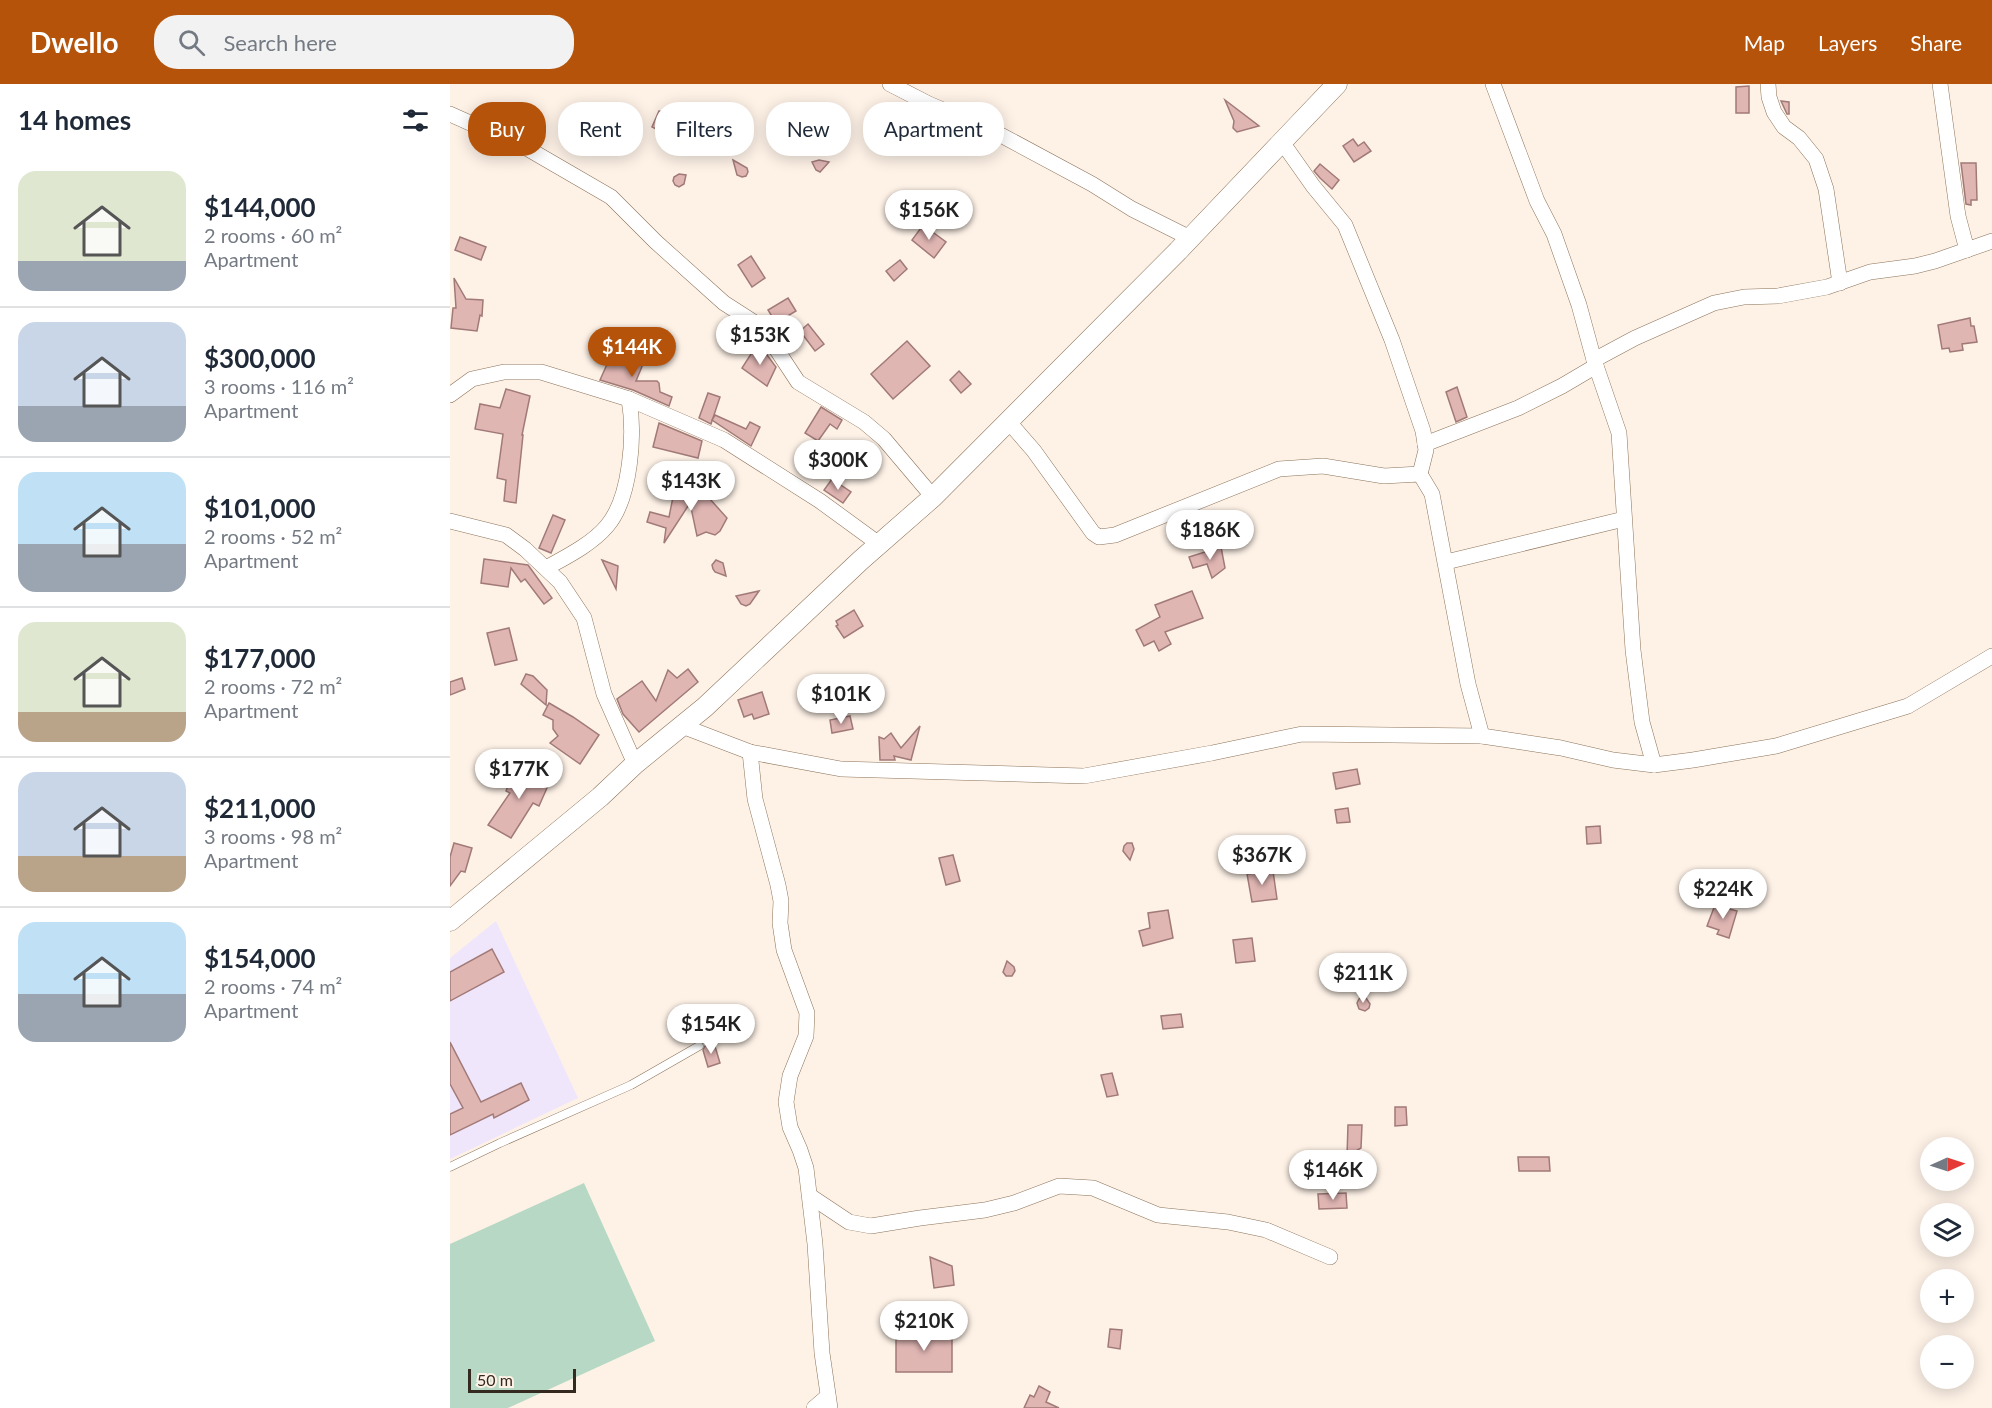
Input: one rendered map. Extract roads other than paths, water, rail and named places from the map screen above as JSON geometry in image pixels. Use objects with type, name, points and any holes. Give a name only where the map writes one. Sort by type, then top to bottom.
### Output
[{"type":"street","points":[[450,921],[705,707],[933,496],[1190,238],[1336,84]]},
{"type":"street","points":[[1493,84],[1537,201],[1554,234],[1619,433],[1633,650],[1642,722],[1654,765]]},
{"type":"street","points":[[1768,84],[1774,112],[1784,127],[1799,138],[1816,159],[1826,189],[1840,283]]},
{"type":"street","points":[[1940,84],[1956,205],[1967,250]]},
{"type":"street","points":[[897,85],[929,104],[997,133],[1092,184],[1132,209],[1190,238]]},
{"type":"street","points":[[450,114],[530,150],[611,197],[656,242],[724,303],[752,321],[775,347],[798,382],[864,422],[884,439],[933,496]]},
{"type":"street","points":[[1282,142],[1313,186],[1345,225],[1392,340],[1423,430],[1426,450],[1420,474],[1432,494],[1468,684],[1482,736]]},
{"type":"street","points":[[1425,444],[1518,408],[1635,338],[1714,303],[1744,297],[1778,296],[1827,287],[1870,272],[1935,261],[1992,241]]},
{"type":"street","points":[[450,395],[472,379],[504,372],[541,372],[629,399],[724,440],[820,501],[879,544]]},
{"type":"street","points":[[546,568],[592,540],[608,525],[622,497],[631,458],[632,430],[629,399]]},
{"type":"street","points":[[1008,421],[1034,451],[1093,533],[1099,537],[1115,535],[1279,469],[1323,466],[1384,476],[1420,474]]},
{"type":"street","points":[[1446,562],[1624,519]]},
{"type":"street","points":[[450,521],[506,535],[525,549],[560,582],[584,618],[604,694],[635,764]]},
{"type":"street","points":[[682,726],[750,752],[841,769],[1084,776],[1302,735],[1482,736],[1654,765],[1776,746],[1908,706],[1992,656]]},
{"type":"street","points":[[750,752],[755,799],[781,902],[780,923],[784,950],[807,1013],[807,1036],[790,1076],[786,1102],[790,1127],[806,1168],[822,1353],[829,1402],[814,1408]]},
{"type":"street","points":[[810,1196],[849,1222],[872,1226],[985,1210],[1014,1203],[1059,1186],[1093,1188],[1158,1215],[1228,1222],[1266,1230],[1330,1257]]},
{"type":"lane","points":[[450,1167],[632,1085],[699,1046]]}]
